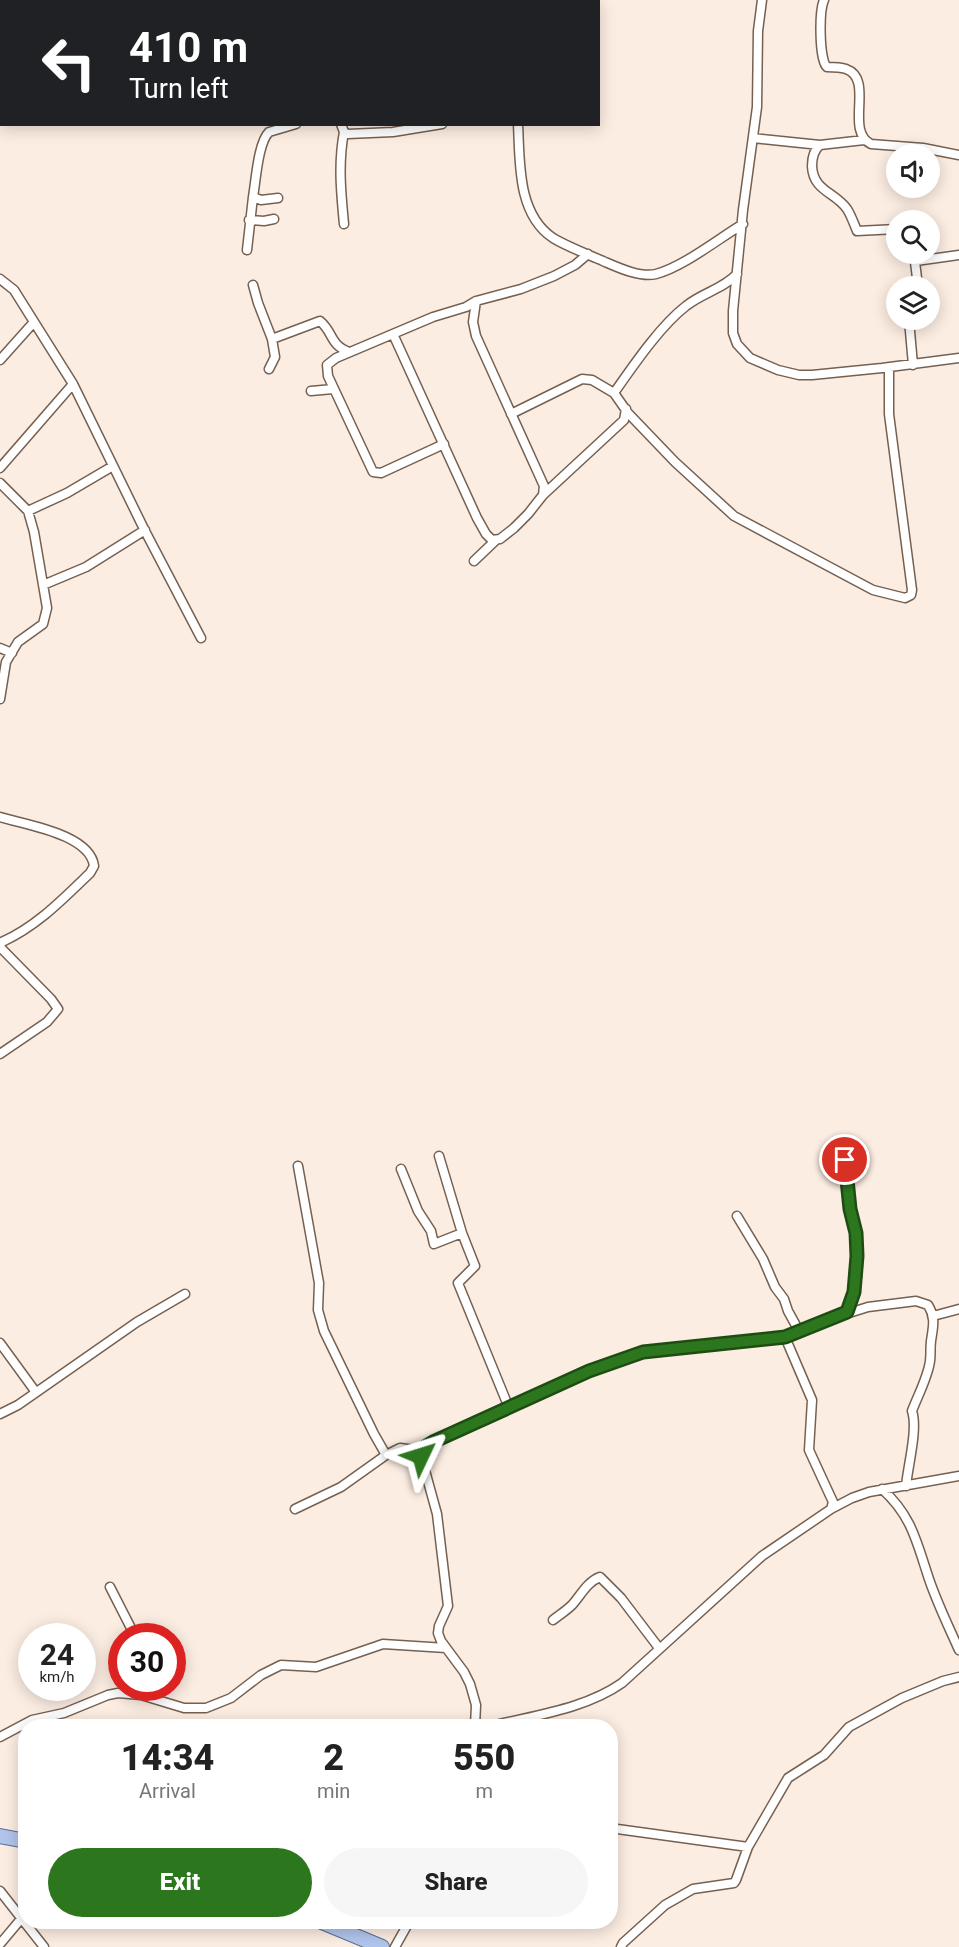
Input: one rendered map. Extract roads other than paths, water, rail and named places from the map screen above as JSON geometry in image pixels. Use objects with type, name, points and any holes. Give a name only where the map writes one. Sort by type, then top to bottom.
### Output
[{"type":"main road","points":[[0,1836],[18,1839]]},
{"type":"main road","points":[[339,1929],[382,1947]]},
{"type":"street","points":[[762,0],[758,31],[757,107],[737,273],[733,333],[737,344],[750,358],[778,370],[800,375],[889,368],[959,358]]},
{"type":"street","points":[[824,0],[821,11],[822,60],[827,67],[846,69],[856,76],[859,91],[860,131],[864,140]]},
{"type":"street","points":[[247,250],[249,220],[266,135],[289,126]]},
{"type":"street","points":[[342,128],[348,134],[368,134],[420,126]]},
{"type":"street","points":[[518,126],[520,177],[532,213],[542,229],[554,238],[588,254],[638,273],[655,274],[698,252],[743,224]]},
{"type":"street","points":[[342,128],[340,175],[344,224]]},
{"type":"street","points":[[753,138],[800,141],[820,145],[864,140],[871,144],[923,147],[959,155]]},
{"type":"street","points":[[820,145],[816,148],[812,162],[813,177],[822,188],[846,208],[857,231],[886,230]]},
{"type":"street","points":[[253,197],[261,200],[278,198]]},
{"type":"street","points":[[249,220],[274,219]]},
{"type":"street","points":[[444,444],[376,474],[373,472],[333,388],[328,376],[327,365],[349,352],[433,317],[554,276],[575,265],[588,254]]},
{"type":"street","points":[[940,256],[959,255]]},
{"type":"street","points":[[614,393],[644,352],[686,306],[728,283],[737,273]]},
{"type":"street","points":[[0,279],[14,290],[73,384],[201,638]]},
{"type":"street","points":[[253,285],[272,339],[274,357],[269,369]]},
{"type":"street","points":[[476,301],[473,322],[476,336],[544,486],[543,495]]},
{"type":"street","points":[[272,339],[321,321],[339,348],[349,352]]},
{"type":"street","points":[[0,360],[34,322]]},
{"type":"street","points":[[910,330],[914,364]]},
{"type":"street","points":[[393,334],[486,534],[492,540],[496,540]]},
{"type":"street","points":[[512,414],[582,379],[592,380],[614,393],[675,462],[734,516],[873,590],[893,597],[905,598],[911,595],[912,590],[890,414],[889,368]]},
{"type":"street","points":[[0,468],[73,384]]},
{"type":"street","points":[[311,391],[333,388]]},
{"type":"street","points":[[474,561],[528,514],[543,495],[624,420],[626,409]]},
{"type":"street","points":[[28,511],[67,493],[113,466]]},
{"type":"street","points":[[0,483],[28,511],[34,532],[47,608],[43,624],[18,642],[6,662],[0,699]]},
{"type":"street","points":[[43,585],[86,567],[145,530]]},
{"type":"street","points":[[0,648],[12,653]]},
{"type":"street","points":[[0,817],[58,833],[75,842],[91,855],[94,866],[35,923],[18,935],[2,942],[0,946],[58,1009],[47,1022],[0,1054]]},
{"type":"street","points":[[843,1141],[849,1204],[856,1233],[856,1275],[854,1292],[847,1312]]},
{"type":"street","points":[[439,1156],[462,1233],[476,1266],[458,1282],[509,1408]]},
{"type":"street","points":[[298,1166],[320,1291],[318,1310],[324,1331],[386,1455]]},
{"type":"street","points":[[401,1169],[418,1211],[431,1232],[434,1244],[462,1233]]},
{"type":"street","points":[[737,1216],[763,1259],[775,1287],[784,1299],[799,1330]]},
{"type":"street","points":[[0,1414],[18,1405],[137,1322],[185,1294]]},
{"type":"street","points":[[475,1719],[476,1705],[470,1684],[438,1633],[448,1606],[439,1526],[421,1461],[422,1451],[435,1441],[589,1371],[643,1352],[785,1337],[847,1312],[916,1301],[928,1305],[933,1316],[934,1331],[930,1363],[912,1411],[914,1428],[906,1486]]},
{"type":"street","points":[[933,1316],[959,1309]]},
{"type":"street","points":[[785,1337],[812,1400],[808,1447],[833,1502],[831,1509]]},
{"type":"street","points":[[0,1343],[35,1391]]},
{"type":"street","points":[[295,1509],[341,1487],[386,1455],[405,1447],[422,1451]]},
{"type":"street","points":[[520,1719],[575,1705],[606,1694],[622,1683],[762,1556],[831,1509],[860,1495],[882,1489],[959,1476]]},
{"type":"street","points":[[882,1489],[897,1502],[913,1529],[927,1573],[959,1650]]},
{"type":"street","points":[[553,1620],[574,1603],[579,1594],[600,1576],[633,1613],[659,1648]]},
{"type":"street","points":[[111,1587],[129,1623]]},
{"type":"street","points":[[168,1701],[184,1708],[206,1708],[231,1698],[261,1675],[281,1665],[316,1666],[383,1644],[446,1648]]},
{"type":"street","points":[[621,1947],[665,1905],[693,1889],[735,1882],[748,1847],[788,1778],[824,1755],[849,1727],[902,1698],[959,1677]]},
{"type":"street","points":[[37,1719],[64,1713],[108,1695]]},
{"type":"street","points":[[0,1737],[18,1727]]},
{"type":"street","points":[[618,1829],[748,1847]]},
{"type":"street","points":[[0,1891],[18,1915]]},
{"type":"street","points":[[0,1944],[18,1923]]},
{"type":"street","points":[[29,1929],[44,1947]]},
{"type":"street","points":[[395,1947],[405,1929]]}]
